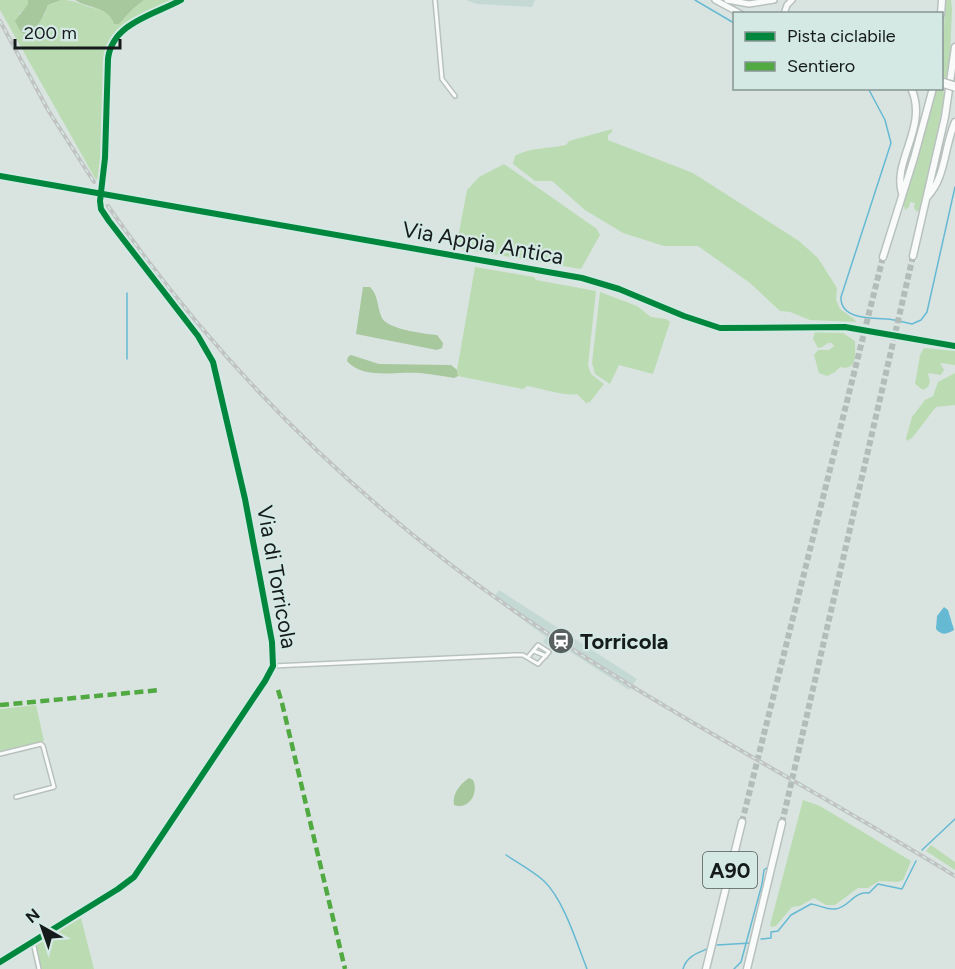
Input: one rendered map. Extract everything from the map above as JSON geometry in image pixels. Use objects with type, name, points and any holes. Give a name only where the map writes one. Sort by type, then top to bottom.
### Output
[{"type":"highway","points":[[913,256],[928,197],[955,47]]},
{"type":"highway","points":[[902,194],[900,190],[902,173],[916,115],[916,102],[912,90]]},
{"type":"highway","points":[[883,257],[932,90]]},
{"type":"highway","points":[[928,197],[940,178],[955,122]]},
{"type":"highway","name":"A90","points":[[706,969],[742,822]]},
{"type":"highway","name":"A90","points":[[747,969],[782,823]]},
{"type":"main road","points":[[715,0],[737,12]]},
{"type":"main road","points":[[727,0],[751,4],[774,0]]},
{"type":"street","points":[[101,195],[105,158],[108,58],[112,42],[117,34],[127,27],[181,0]]},
{"type":"street","points":[[435,0],[442,79],[455,96]]},
{"type":"street","name":"Via Appia Antica","points":[[0,176],[582,278],[619,289],[720,328],[845,327],[955,346]]},
{"type":"street","name":"Via di Torricola","points":[[0,962],[118,889],[137,873],[266,681],[273,666],[272,642],[259,570],[222,392],[213,360],[195,332],[105,216],[100,205],[101,195]]},
{"type":"street","points":[[273,666],[515,655],[528,657],[538,663],[549,652],[538,645],[528,657]]},
{"type":"street","points":[[533,650],[546,656]]},
{"type":"street","points":[[0,754],[43,745],[54,787],[16,797]]},
{"type":"street","points":[[33,942],[39,969]]},
{"type":"shaded area","points":[[466,0],[535,0],[532,7],[477,4]]},
{"type":"shaded area","name":"Torricola","points":[[499,590],[637,679],[629,690],[555,642],[551,648],[543,642],[546,637],[493,598]]},
{"type":"green space","points":[[0,0],[28,0],[29,4],[19,14],[31,33],[45,14],[48,5],[61,0],[73,1],[102,10],[114,24],[119,24],[144,0],[172,0],[122,26],[109,41],[105,58],[100,176],[96,180],[0,10]]},
{"type":"green space","points":[[28,0],[61,0],[48,5],[36,27],[26,35],[21,32],[15,21],[28,4]]},
{"type":"green space","points":[[75,0],[144,0],[119,24],[114,24],[103,11]]},
{"type":"green space","points":[[945,0],[951,0],[950,58],[943,91],[945,96],[920,209],[917,212],[914,208],[915,203],[910,202],[909,207],[905,210],[903,201],[923,140],[936,90],[943,90]]},
{"type":"green space","points":[[612,129],[608,140],[693,173],[799,241],[818,258],[837,288],[836,300],[840,309],[856,322],[810,320],[790,312],[780,311],[750,283],[698,246],[664,246],[623,233],[585,210],[552,181],[535,181],[513,164],[515,156],[521,153],[566,145],[569,141]]},
{"type":"green space","points":[[504,164],[597,229],[600,235],[581,269],[456,248],[467,190],[479,177]]},
{"type":"green space","points":[[475,267],[596,291],[588,365],[591,374],[604,384],[590,402],[586,403],[577,394],[527,386],[523,389],[458,376],[457,370]]},
{"type":"green space","points":[[363,287],[370,287],[373,291],[385,322],[407,330],[437,335],[443,343],[442,348],[437,350],[356,334]]},
{"type":"green space","points":[[600,292],[637,306],[651,317],[666,319],[670,322],[653,374],[619,365],[610,384],[595,374],[592,363]]},
{"type":"green space","points":[[815,332],[843,333],[855,341],[853,364],[846,368],[840,367],[827,376],[819,373],[814,355],[818,350],[829,350],[834,346],[828,343],[818,348],[813,339]]},
{"type":"green space","points":[[924,348],[955,351],[955,365],[940,363],[944,370],[941,375],[928,373],[930,382],[923,390],[915,384],[920,355]]},
{"type":"green space","points":[[351,355],[379,364],[451,365],[457,370],[458,376],[454,378],[420,373],[371,373],[354,367],[347,361]]},
{"type":"green space","points":[[955,373],[955,405],[936,407],[912,438],[907,441],[912,417],[925,400],[933,396],[938,382]]},
{"type":"green space","points":[[36,705],[44,741],[0,751],[0,709]]},
{"type":"green space","points":[[469,778],[475,785],[474,795],[464,805],[454,805],[457,790]]},
{"type":"green space","points":[[803,800],[820,806],[911,861],[903,880],[879,881],[868,888],[858,888],[835,905],[826,905],[814,898],[800,906],[792,907],[776,926],[772,927],[770,925]]},
{"type":"green space","points":[[931,845],[955,862],[955,870],[926,851]]},
{"type":"green space","points":[[81,918],[94,969],[41,969],[35,943]]},
{"type":"water","points":[[944,607],[948,610],[954,630],[945,634],[936,629],[937,616]]},
{"type":"waterway","points":[[695,0],[733,22]]},
{"type":"waterway","points":[[869,90],[885,120],[891,143],[841,297],[842,305],[846,310],[851,314],[866,318],[891,319],[912,324],[921,320],[927,312],[955,187]]},
{"type":"waterway","points":[[127,293],[127,359]]},
{"type":"waterway","points":[[922,850],[955,819]]},
{"type":"waterway","points":[[506,855],[535,874],[551,889],[569,923],[587,969]]},
{"type":"waterway","points":[[761,939],[771,938],[771,932],[778,931],[791,915],[811,904],[835,909],[844,906],[859,895],[869,893],[878,884],[902,889],[916,861]]},
{"type":"waterway","points":[[734,969],[741,962],[764,870],[768,867]]},
{"type":"waterway","points":[[717,945],[750,943]]},
{"type":"waterway","points":[[683,969],[689,958],[707,949]]},
{"type":"tunnel","points":[[782,823],[913,256]]},
{"type":"tunnel","points":[[742,822],[883,257]]},
{"type":"railway","points":[[0,21],[48,110],[94,182]]},
{"type":"railway","points":[[108,206],[195,320],[292,426],[398,523],[454,568],[513,610],[621,680],[955,876]]},
{"type":"marked path","points":[[0,705],[160,690]]},
{"type":"marked path","points":[[278,690],[345,969]]},
{"type":"cycle path","points":[[0,962],[134,877],[273,666],[272,642],[245,499],[213,362],[198,336],[101,209],[108,59],[111,47],[126,28],[181,0]]},
{"type":"cycle path","points":[[0,176],[582,278],[619,289],[720,328],[845,327],[955,346]]},
{"type":"place","name":"Torricola","points":[[561,641]]}]
